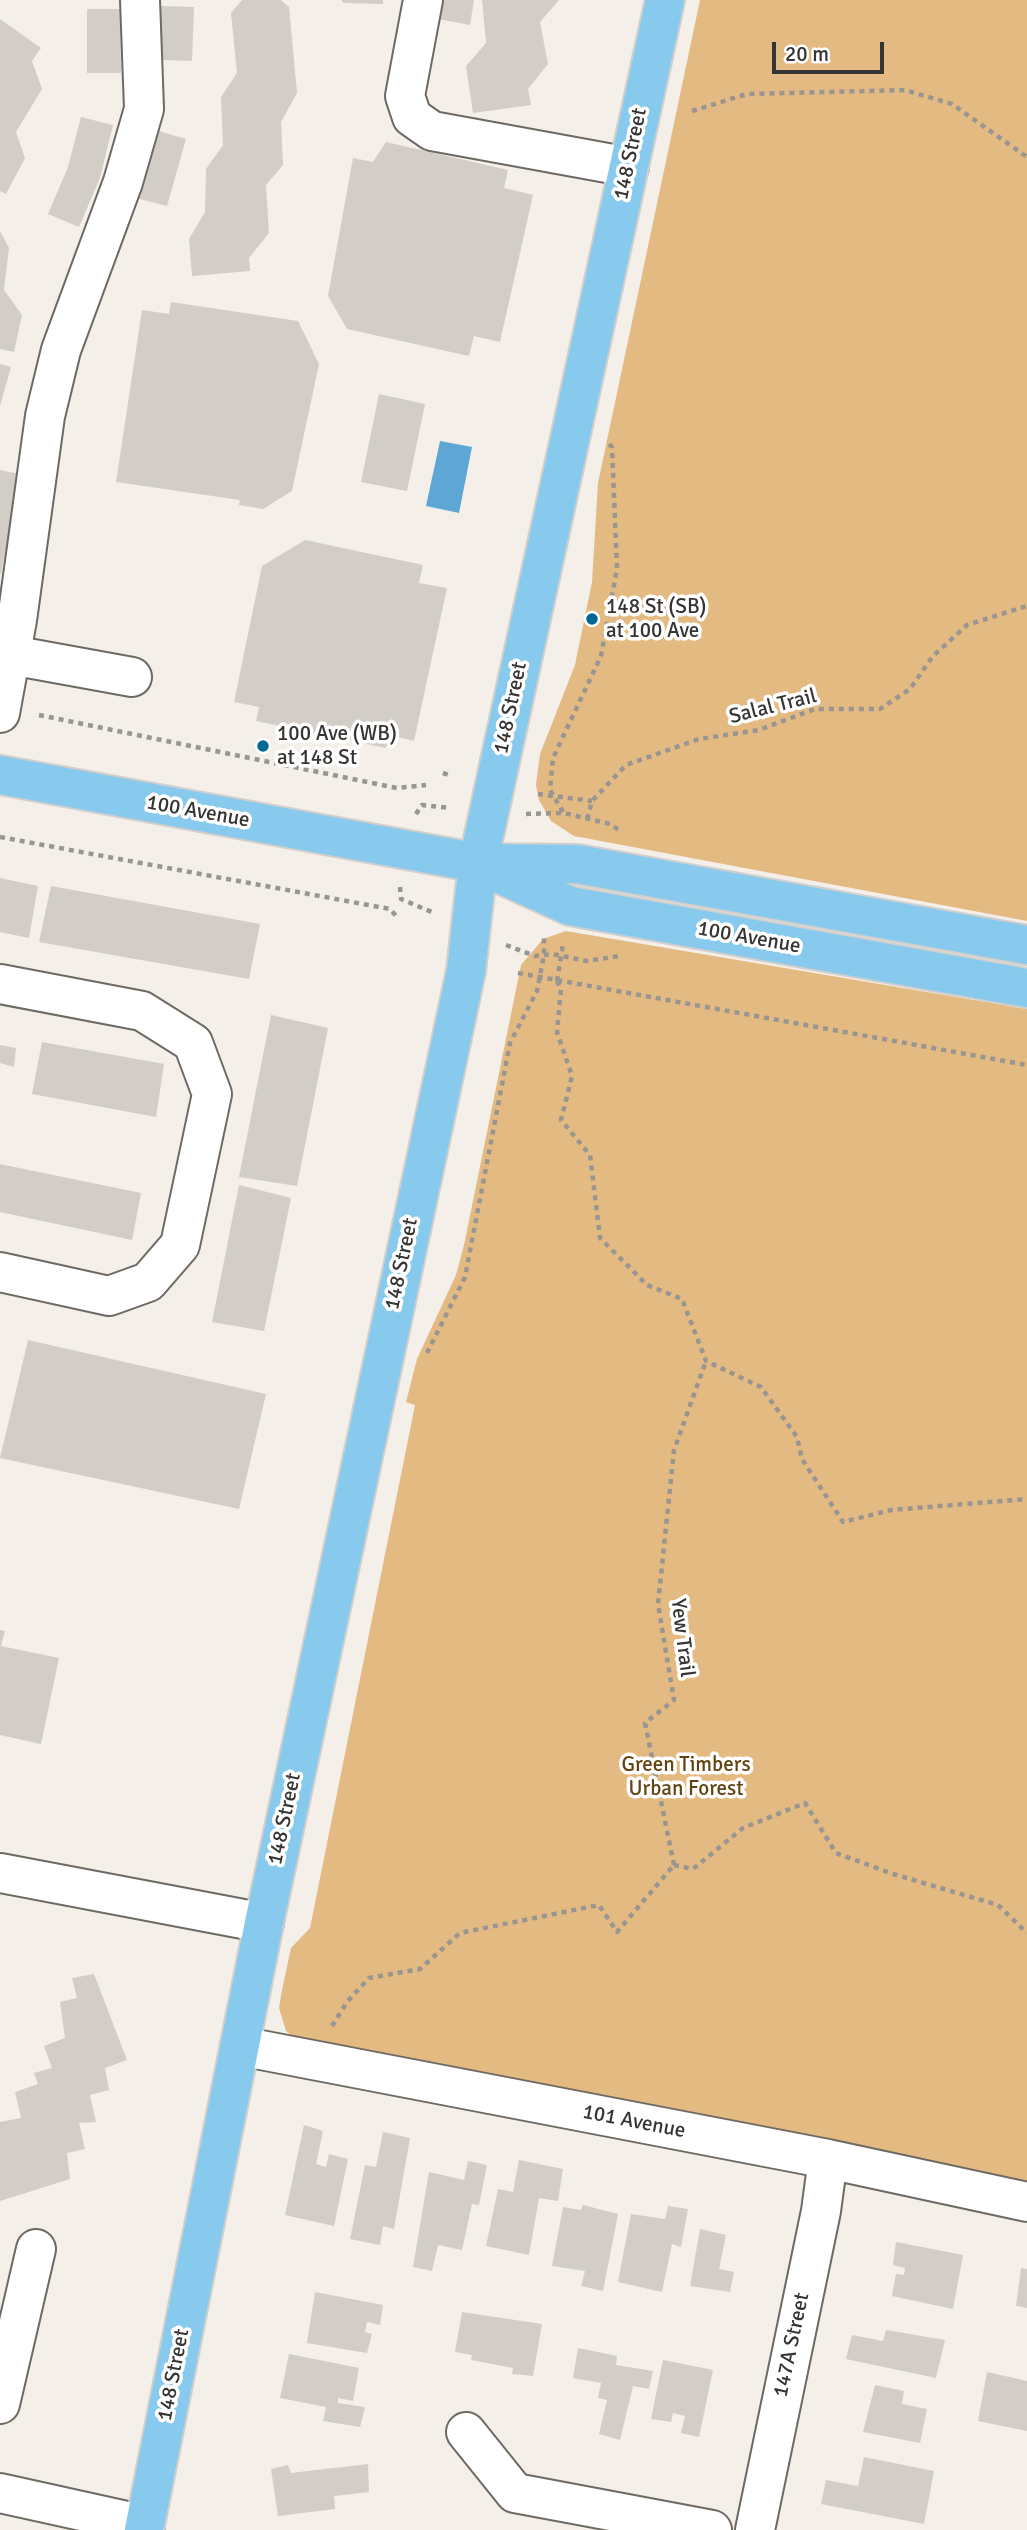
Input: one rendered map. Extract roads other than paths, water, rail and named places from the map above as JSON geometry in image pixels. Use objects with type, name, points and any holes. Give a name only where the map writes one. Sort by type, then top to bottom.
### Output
[{"type":"main road","name":"148 Street","points":[[144,2527],[264,1923],[378,1375],[466,971],[478,863],[665,0]]},
{"type":"main road","name":"100 Avenue","points":[[0,775],[478,863],[578,864],[1027,945]]},
{"type":"main road","name":"100 Avenue","points":[[478,863],[570,906],[1027,988]]},
{"type":"street","points":[[1,710],[46,416],[61,350],[123,182],[144,109],[141,0]]},
{"type":"street","points":[[423,0],[405,96],[412,117],[432,131],[629,167]]},
{"type":"street","points":[[11,655],[132,677]]},
{"type":"street","points":[[0,984],[142,1011],[193,1043],[212,1094],[180,1245],[148,1282],[109,1296],[0,1272]]},
{"type":"street","points":[[0,1873],[264,1923]]},
{"type":"street","name":"101 Avenue","points":[[240,2046],[828,2159],[1027,2202]]},
{"type":"street","name":"147A Street","points":[[755,2530],[821,2211],[828,2159]]},
{"type":"street","points":[[0,2404],[36,2249]]},
{"type":"street","points":[[466,2432],[515,2493],[712,2530]]},
{"type":"street","points":[[0,2493],[144,2527]]},
{"type":"water","points":[[440,441],[472,447],[459,513],[426,506]]},
{"type":"place","name":"148 St (SB) at 100 Ave","points":[[592,619]]},
{"type":"place","name":"100 Ave (WB) at 148 St","points":[[263,746]]},
{"type":"park label","name":"Green Timbers Urban Forest","points":[[686,1777]]}]
